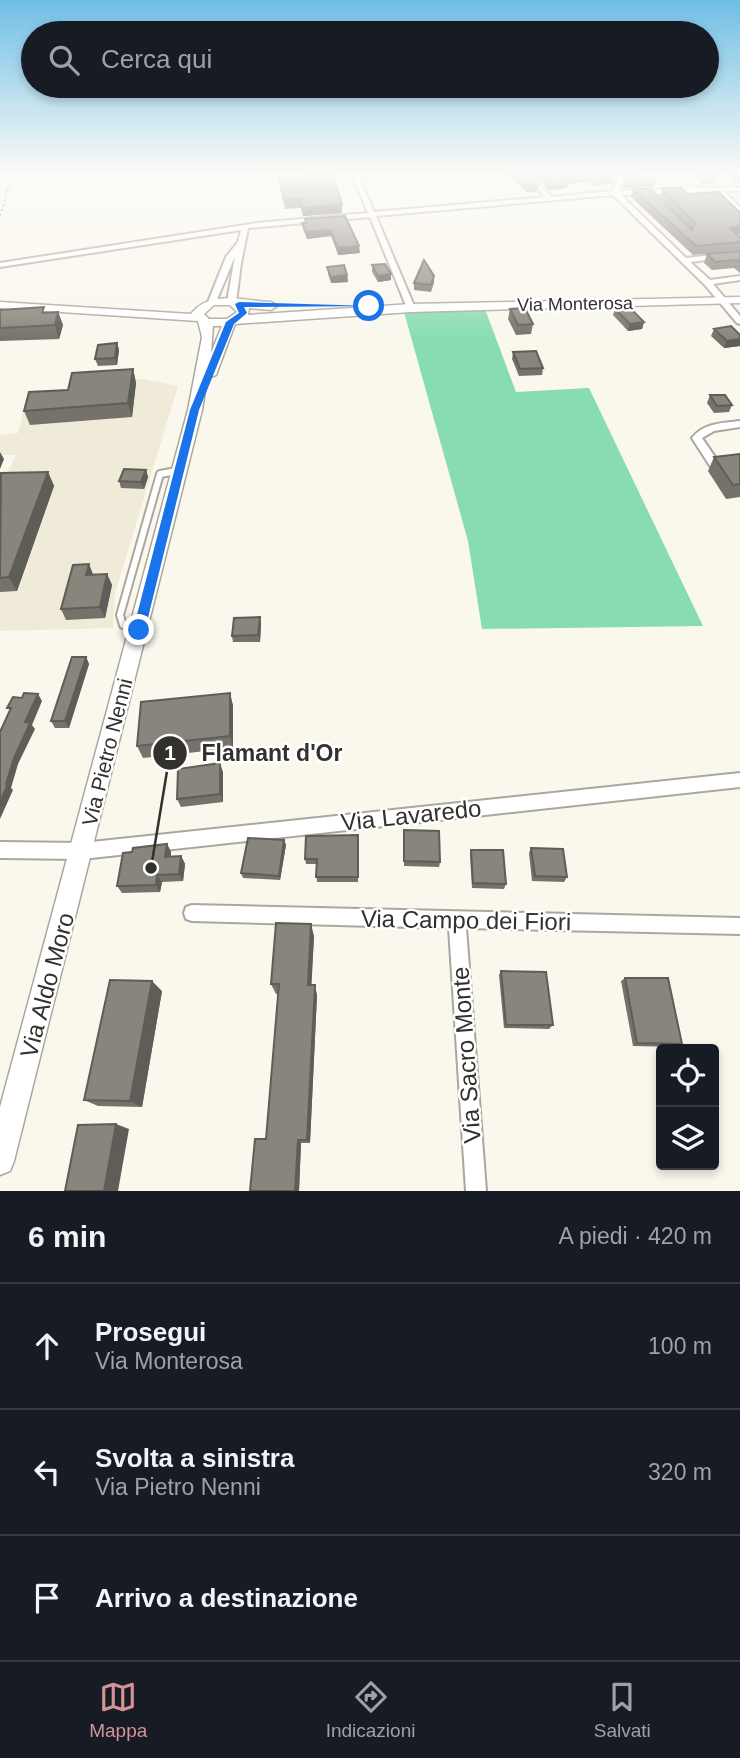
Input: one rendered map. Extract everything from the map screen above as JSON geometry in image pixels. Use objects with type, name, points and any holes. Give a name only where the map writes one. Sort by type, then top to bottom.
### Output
[{"type":"main road","name":"Via Monterosa","points":[[205,312],[234,321],[411,308],[740,300]]},
{"type":"main road","name":"Via Monterosa","points":[[205,312],[235,303],[411,308]]},
{"type":"main road","name":"Via Pietro Nenni","points":[[194,410],[234,321],[243,313],[235,303]]},
{"type":"main road","points":[[4,305],[205,312]]},
{"type":"main road","name":"Via Pietro Nenni","points":[[82,850],[194,410],[208,337],[205,312]]},
{"type":"main road","name":"Via Aldo Moro","points":[[0,1161],[82,850]]},
{"type":"street","points":[[0,265],[241,230]]},
{"type":"street","name":"Via Pietro Nenni","points":[[205,312],[245,230]]},
{"type":"street","points":[[378,230],[411,308]]},
{"type":"street","points":[[653,230],[708,283],[740,321]]},
{"type":"street","name":"Via Pietro Nenni","points":[[235,303],[239,244]]},
{"type":"street","points":[[685,260],[740,254]]},
{"type":"street","points":[[708,283],[740,278]]},
{"type":"street","points":[[740,424],[715,427],[701,432],[698,438],[714,464],[740,462]]},
{"type":"street","name":"Via Lavaredo","points":[[0,850],[82,850],[740,780]]},
{"type":"street","name":"Via Campo dei Fiori","points":[[192,913],[740,926]]},
{"type":"street","name":"Via Sacro Monte","points":[[457,920],[476,1191]]},
{"type":"shaded area","points":[[142,379],[178,386],[115,593],[113,628],[0,631],[0,487],[16,455],[0,455],[0,435],[18,433],[26,401],[66,399],[70,385]]},
{"type":"green space","points":[[485,309],[516,392],[589,388],[703,626],[482,629],[468,541],[404,312]]},
{"type":"building","points":[[305,230],[351,230],[359,246],[338,248],[330,230],[306,232]]},
{"type":"building","points":[[678,230],[732,230],[740,237],[740,242],[696,246]]},
{"type":"building","points":[[740,251],[740,262],[715,262],[707,254]]},
{"type":"building","points":[[424,260],[434,276],[431,285],[414,283]]},
{"type":"building","points":[[385,264],[391,274],[378,276],[372,265]]},
{"type":"building","points":[[344,265],[347,275],[331,277],[327,267]]},
{"type":"building","points":[[44,307],[42,313],[58,312],[55,325],[0,328],[0,310]]},
{"type":"building","points":[[629,307],[644,322],[630,324],[615,309]]},
{"type":"building","points":[[525,308],[533,324],[518,325],[510,309]]},
{"type":"building","points":[[731,326],[740,335],[740,339],[727,341],[714,329]]},
{"type":"building","points":[[117,343],[115,358],[95,359],[98,345]]},
{"type":"building","points":[[536,351],[543,368],[520,369],[513,352]]},
{"type":"building","points":[[133,369],[128,403],[24,411],[29,392],[68,390],[72,373]]},
{"type":"building","points":[[710,395],[725,395],[732,405],[717,406]]},
{"type":"building","points":[[740,454],[740,484],[733,485],[714,457]]},
{"type":"building","points":[[124,469],[146,470],[141,482],[119,481]]},
{"type":"building","points":[[48,472],[9,577],[0,578],[1,473]]},
{"type":"building","points":[[89,564],[86,575],[107,574],[100,607],[61,609],[73,565]]},
{"type":"building","points":[[260,617],[258,635],[232,636],[234,618]]},
{"type":"building","points":[[72,657],[86,657],[65,721],[51,721]]},
{"type":"building","points":[[24,693],[38,694],[25,722],[30,723],[14,758],[8,784],[0,802],[0,732],[13,697],[22,698]]},
{"type":"building","points":[[230,693],[230,736],[137,746],[141,702]]},
{"type":"building","points":[[220,763],[220,794],[177,799],[178,769]]},
{"type":"building","points":[[404,830],[439,831],[440,862],[404,861]]},
{"type":"building","points":[[358,835],[358,877],[316,877],[317,859],[305,859],[306,836]]},
{"type":"building","points":[[248,838],[284,840],[279,876],[241,873]]},
{"type":"building","points":[[167,844],[165,857],[181,856],[179,874],[157,875],[156,885],[117,886],[123,853],[132,852],[133,848]]},
{"type":"building","points":[[531,848],[563,849],[567,877],[535,876]]},
{"type":"building","points":[[471,850],[503,850],[506,884],[473,883]]},
{"type":"building","points":[[276,923],[311,924],[308,985],[315,985],[307,1140],[298,1140],[295,1191],[250,1191],[255,1139],[266,1139],[279,984],[271,984]]},
{"type":"building","points":[[501,971],[546,972],[553,1025],[506,1025]]},
{"type":"building","points":[[625,978],[668,978],[682,1044],[637,1043]]},
{"type":"building","points":[[110,980],[152,981],[130,1101],[84,1100]]},
{"type":"building","points":[[116,1124],[104,1191],[65,1191],[78,1125]]},
{"type":"place","name":"Flamant d'Or","points":[[151,868]]},
{"type":"route","points":[[139,630],[194,410],[230,322],[243,313],[239,304],[369,306]]}]
